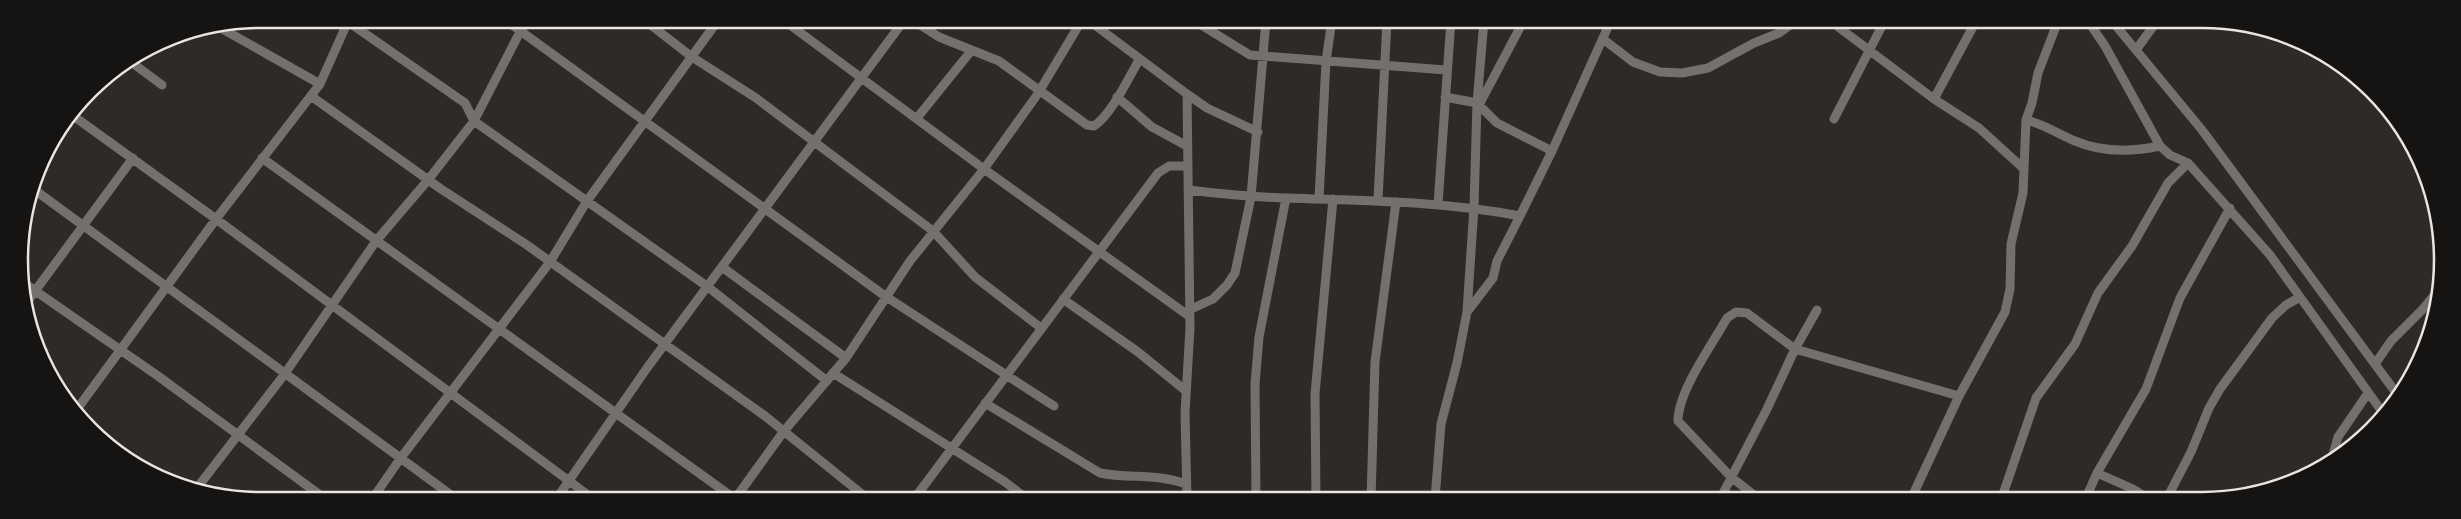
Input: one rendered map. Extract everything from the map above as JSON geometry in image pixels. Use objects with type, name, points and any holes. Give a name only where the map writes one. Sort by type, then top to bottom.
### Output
[{"type":"street","points":[[79,406],[216,219],[320,84],[344,28]]},
{"type":"street","points":[[358,28],[465,103],[474,121],[567,185],[587,202],[708,287],[827,381]]},
{"type":"street","points":[[518,28],[885,296],[1054,406]]},
{"type":"street","points":[[655,28],[692,57],[756,98],[934,231],[975,278],[1041,328]]},
{"type":"street","points":[[377,492],[400,459],[550,262],[587,202],[713,28]]},
{"type":"street","points":[[794,28],[984,170],[1189,313]]},
{"type":"street","points":[[561,492],[665,345],[898,28]]},
{"type":"street","points":[[926,28],[939,37],[999,61],[1087,125],[1094,126],[1099,123],[1139,60]]},
{"type":"street","points":[[740,492],[784,431],[846,358],[885,296],[934,231],[984,170],[1040,91],[1077,28]]},
{"type":"street","points":[[1098,28],[1139,60],[1207,108],[1258,132]]},
{"type":"street","points":[[1205,28],[1250,55],[1446,70]]},
{"type":"street","points":[[1189,313],[1213,299],[1228,285],[1235,273],[1251,197],[1266,28]]},
{"type":"street","points":[[1319,199],[1326,62],[1331,28]]},
{"type":"street","points":[[1378,200],[1386,28]]},
{"type":"street","points":[[1438,204],[1450,28]]},
{"type":"street","points":[[1436,492],[1442,424],[1458,363],[1467,312],[1483,28]]},
{"type":"street","points":[[1478,104],[1520,28]]},
{"type":"street","points":[[1467,312],[1492,278],[1497,261],[1552,151],[1607,28]]},
{"type":"street","points":[[1602,39],[1633,62],[1660,72],[1682,74],[1708,68],[1754,42],[1779,33],[1786,28]]},
{"type":"street","points":[[1840,28],[1934,99],[1980,128],[2024,169]]},
{"type":"street","points":[[1834,119],[1881,28]]},
{"type":"street","points":[[1934,99],[1972,28]]},
{"type":"street","points":[[1914,492],[1959,396],[2005,312],[2010,289],[2011,244],[2023,193],[2026,120],[2032,103],[2038,73],[2055,28]]},
{"type":"street","points":[[2093,28],[2105,46],[2160,146],[2170,155],[2188,163],[2230,208],[2270,256],[2379,408]]},
{"type":"street","points":[[2118,28],[2202,130],[2394,388]]},
{"type":"street","points":[[2136,50],[2151,28]]},
{"type":"street","points":[[224,30],[320,84]]},
{"type":"street","points":[[200,484],[284,374],[376,241],[428,180],[474,121],[521,30]]},
{"type":"street","points":[[917,118],[971,51]]},
{"type":"street","points":[[134,65],[162,85]]},
{"type":"street","points":[[1187,94],[1186,166],[1188,190],[1189,313],[1186,391],[1187,492]]},
{"type":"street","points":[[311,96],[428,180],[550,262],[665,345],[784,431],[859,492]]},
{"type":"street","points":[[1117,97],[1152,127],[1187,146]]},
{"type":"street","points":[[1445,97],[1478,104],[1497,123],[1552,151]]},
{"type":"street","points":[[75,118],[133,158],[332,304],[584,492]]},
{"type":"street","points":[[2026,120],[2040,123],[2077,142],[2104,149],[2124,152],[2160,146]]},
{"type":"street","points":[[30,297],[133,158]]},
{"type":"street","points":[[262,158],[726,492]]},
{"type":"street","points":[[2004,492],[2036,398],[2075,344],[2098,293],[2132,246],[2168,183],[2188,163]]},
{"type":"street","points":[[921,492],[1098,251],[1158,173],[1169,166],[1186,166]]},
{"type":"street","points":[[1188,190],[1251,197],[1378,200],[1438,204],[1474,207],[1520,216]]},
{"type":"street","points":[[38,192],[447,492]]},
{"type":"street","points":[[1256,492],[1255,384],[1259,336],[1286,198]]},
{"type":"street","points":[[1316,492],[1315,394],[1333,199]]},
{"type":"street","points":[[1371,492],[1375,362],[1396,202]]},
{"type":"street","points":[[2089,492],[2097,473],[2146,389],[2180,298],[2230,208]]},
{"type":"street","points":[[722,267],[846,358]]},
{"type":"street","points":[[29,286],[316,492]]},
{"type":"street","points":[[2170,492],[2191,452],[2209,408],[2220,389],[2272,318],[2286,305],[2300,297]]},
{"type":"street","points":[[1063,299],[1138,352],[1186,391]]},
{"type":"street","points":[[2375,364],[2391,341],[2430,300]]},
{"type":"street","points":[[1724,492],[1767,409],[1795,349],[1817,310]]},
{"type":"street","points":[[1750,492],[1731,477],[1678,421],[1678,408],[1684,394],[1727,318],[1736,312],[1746,313],[1795,349],[1959,396]]},
{"type":"street","points":[[833,373],[952,448],[1017,492]]},
{"type":"street","points":[[2335,449],[2338,437],[2368,393]]},
{"type":"street","points":[[986,403],[1100,473],[1112,476],[1168,477],[1186,484]]},
{"type":"street","points":[[2097,473],[2138,492]]}]
